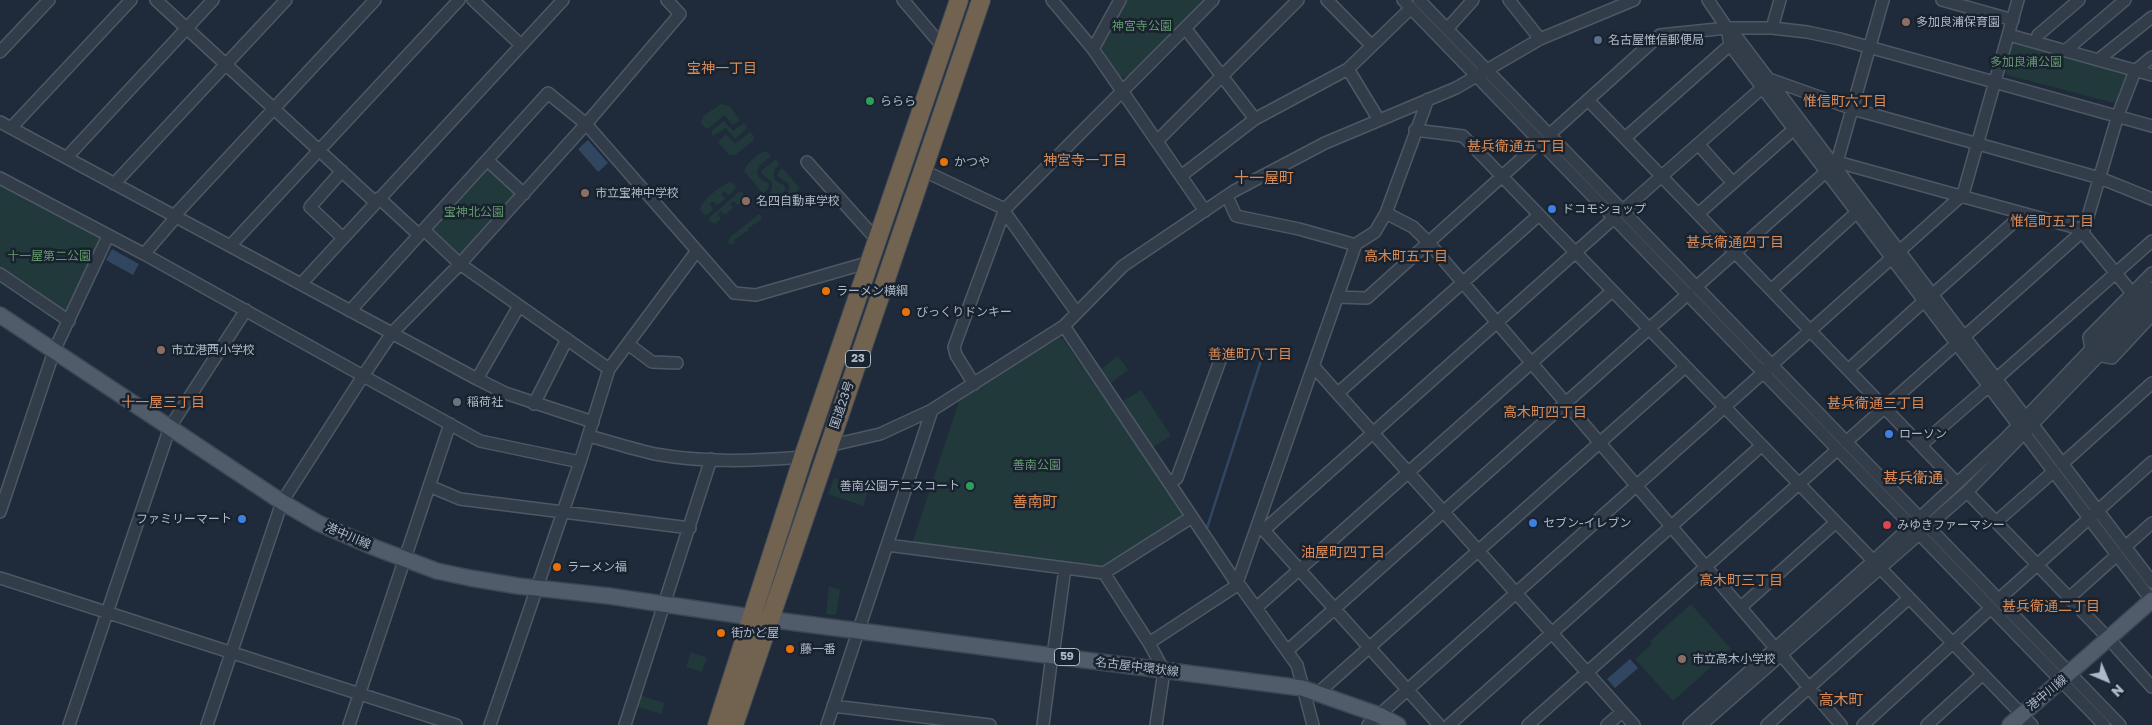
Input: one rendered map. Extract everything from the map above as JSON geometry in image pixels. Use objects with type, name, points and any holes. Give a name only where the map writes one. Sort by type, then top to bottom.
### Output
[{"type":"highway","name":"国道23号","points":[[726,722],[751,617],[803,457],[959,0]]},
{"type":"highway","name":"国道23号","points":[[726,722],[770,619],[981,0]]},
{"type":"main road","name":"港中川線","points":[[0,315],[282,502],[318,523],[405,559],[462,576],[518,586],[751,617]]},
{"type":"main road","name":"港中川線","points":[[2010,725],[2027,720],[2066,677],[2152,601]]},
{"type":"main road","name":"名古屋中環状線","points":[[751,617],[1302,688],[1318,693],[1373,720],[1398,725]]},
{"type":"street","points":[[0,52],[49,0]]},
{"type":"street","points":[[12,128],[131,0]]},
{"type":"street","points":[[156,0],[342,171],[377,200],[421,232],[460,264],[609,368]]},
{"type":"street","points":[[67,157],[213,0]]},
{"type":"street","points":[[114,184],[286,0]]},
{"type":"street","points":[[144,254],[274,108],[375,0]]},
{"type":"street","points":[[230,246],[459,0]]},
{"type":"street","points":[[473,0],[521,44]]},
{"type":"street","points":[[301,284],[563,0]]},
{"type":"street","points":[[207,725],[282,502],[392,333],[460,264],[524,194],[680,14],[667,0]]},
{"type":"street","points":[[903,0],[943,47]]},
{"type":"street","points":[[1093,49],[1120,0]]},
{"type":"street","points":[[974,384],[956,355],[954,347],[1004,210],[1213,0]]},
{"type":"street","points":[[1157,141],[1298,0]]},
{"type":"street","points":[[1327,0],[1372,46]]},
{"type":"street","points":[[1447,29],[1472,0]]},
{"type":"street","points":[[1510,0],[1540,39]]},
{"type":"street","points":[[828,446],[880,434],[932,410],[974,384],[1064,326],[1123,266],[1227,196],[1325,143],[1456,88],[1540,39],[1634,0]]},
{"type":"street","points":[[1708,0],[1727,28],[1738,40],[1794,129],[1831,167],[1857,212],[1895,255]]},
{"type":"street","points":[[1772,28],[1780,0]]},
{"type":"street","points":[[1286,651],[1831,167],[1853,109],[1883,0]]},
{"type":"street","points":[[1373,720],[1960,197],[1964,191],[2018,0]]},
{"type":"street","points":[[2036,42],[2038,35],[2079,0]]},
{"type":"street","points":[[2065,51],[2125,0]]},
{"type":"street","points":[[1055,1],[1093,49],[1205,211]]},
{"type":"street","points":[[1946,1],[2013,20]]},
{"type":"street","points":[[1181,176],[1255,119],[1348,68],[1372,46],[1411,3]]},
{"type":"street","points":[[1411,3],[1447,29],[1482,74]]},
{"type":"street","points":[[1411,3],[1545,138],[1766,369],[1916,520],[2066,677],[2120,725]]},
{"type":"street","points":[[2098,60],[2152,17]]},
{"type":"street","points":[[1185,28],[1255,119]]},
{"type":"street","points":[[1727,28],[1730,46],[1765,84],[1831,167],[1895,255],[2121,551],[2152,601]]},
{"type":"street","points":[[1338,298],[1367,298],[1660,34],[1727,28],[1772,28],[1807,32],[2152,126]]},
{"type":"street","points":[[2009,35],[2152,76]]},
{"type":"street","points":[[1625,138],[1730,46]]},
{"type":"street","points":[[1528,725],[2083,231],[2118,116],[2135,71],[2152,57]]},
{"type":"street","points":[[1348,68],[1379,120]]},
{"type":"street","points":[[1765,84],[2100,178],[2152,199]]},
{"type":"street","points":[[1262,527],[1373,433],[1765,84]]},
{"type":"street","points":[[350,311],[548,93],[586,124],[696,252],[734,293],[756,295],[870,262]]},
{"type":"street","points":[[1150,643],[1236,584],[1262,527],[1356,246],[1375,232],[1386,213],[1428,99]]},
{"type":"street","points":[[1588,100],[1957,483]]},
{"type":"street","points":[[0,122],[477,379],[505,393],[534,404],[593,422]]},
{"type":"street","points":[[1698,214],[1794,129]]},
{"type":"street","points":[[1415,130],[1463,136],[2027,720]]},
{"type":"street","points":[[1698,144],[1733,183]]},
{"type":"street","points":[[487,160],[524,194]]},
{"type":"street","points":[[807,162],[877,240]]},
{"type":"street","points":[[1831,167],[1960,197],[2083,231],[2132,293]]},
{"type":"street","points":[[342,171],[310,208],[344,238]]},
{"type":"street","points":[[924,171],[1004,210],[1078,313]]},
{"type":"street","points":[[0,178],[144,254],[480,441],[580,462]]},
{"type":"street","points":[[1227,196],[1236,216],[1299,229],[1356,246]]},
{"type":"street","points":[[1771,290],[1857,212]]},
{"type":"street","points":[[1386,213],[1413,227],[1428,243],[1842,725]]},
{"type":"street","points":[[1848,370],[2023,214]]},
{"type":"street","points":[[1338,394],[1539,215]]},
{"type":"street","points":[[0,512],[54,351],[108,236]]},
{"type":"street","points":[[1921,445],[2152,241]]},
{"type":"street","points":[[490,725],[580,462],[609,368],[696,252]]},
{"type":"street","points":[[2094,352],[2089,336],[2152,273]]},
{"type":"street","points":[[0,274],[69,321]]},
{"type":"street","points":[[1689,725],[1778,651],[1876,565],[1924,529],[1967,492],[2152,288]]},
{"type":"street","points":[[1256,608],[1612,292]]},
{"type":"street","points":[[2104,342],[2152,301]]},
{"type":"street","points":[[477,379],[519,306]]},
{"type":"street","points":[[69,725],[170,427],[246,310]]},
{"type":"street","points":[[2094,352],[2112,358],[2151,318]]},
{"type":"street","points":[[1064,326],[1236,584],[1241,587],[1297,665],[1313,725]]},
{"type":"street","points":[[534,404],[567,339]]},
{"type":"street","points":[[628,344],[652,362],[677,363]]},
{"type":"street","points":[[1169,483],[1177,478],[1222,355]]},
{"type":"street","points":[[1314,367],[1634,725]]},
{"type":"street","points":[[1318,693],[1685,368]]},
{"type":"street","points":[[1996,522],[2152,382]]},
{"type":"street","points":[[827,725],[932,410]]},
{"type":"street","points":[[350,725],[450,424]]},
{"type":"street","points":[[1876,565],[1916,520],[2026,425]]},
{"type":"street","points":[[588,436],[656,454],[746,461],[803,457]]},
{"type":"street","points":[[1449,725],[1761,446]]},
{"type":"street","points":[[625,725],[711,459]]},
{"type":"street","points":[[1863,725],[2152,462]]},
{"type":"street","points":[[429,486],[460,499],[690,528]]},
{"type":"street","points":[[1967,492],[2109,639],[2152,687]]},
{"type":"street","points":[[887,545],[1104,573],[1192,516]]},
{"type":"street","points":[[1740,607],[1835,523]]},
{"type":"street","points":[[2069,598],[2152,523]]},
{"type":"street","points":[[1262,527],[1438,725]]},
{"type":"street","points":[[2121,551],[2152,582]]},
{"type":"street","points":[[1043,725],[1065,568]]},
{"type":"street","points":[[1104,573],[1150,643],[1164,670],[1156,725]]},
{"type":"street","points":[[0,578],[456,725]]},
{"type":"street","points":[[1767,725],[1909,598]]},
{"type":"street","points":[[1701,725],[1778,651]]},
{"type":"street","points":[[1927,725],[1983,674]]},
{"type":"street","points":[[2066,677],[2104,725]]},
{"type":"street","points":[[833,706],[934,722],[990,725]]},
{"type":"street","points":[[1607,725],[1622,712]]},
{"type":"green space","name":"神宮寺公園","points":[[1125,0],[1204,0],[1127,77],[1120,77],[1100,46]]},
{"type":"green space","name":"多加良浦公園","points":[[2016,41],[2128,73],[2129,76],[2120,100],[2114,103],[2007,75],[2005,70],[2013,43]]},
{"type":"green space","points":[[721,104],[730,106],[740,120],[733,125],[724,115],[709,128],[706,128],[701,123],[703,116]]},
{"type":"green space","points":[[724,121],[733,131],[744,123],[747,128],[735,139],[726,128],[713,136],[711,131]]},
{"type":"green space","points":[[750,132],[754,136],[753,141],[735,155],[729,155],[718,142],[726,134],[735,144]]},
{"type":"green space","points":[[766,151],[771,156],[760,165],[757,171],[759,178],[769,184],[768,189],[763,193],[744,171],[753,159]]},
{"type":"green space","points":[[776,159],[779,164],[773,174],[777,181],[784,185],[786,190],[770,203],[766,197],[772,190],[772,182],[761,171]]},
{"type":"green space","name":"宝神北公園","points":[[488,166],[518,196],[463,255],[458,256],[432,231],[431,227]]},
{"type":"green space","points":[[780,169],[783,169],[800,188],[776,209],[775,206],[786,196],[789,190],[788,183],[777,176]]},
{"type":"green space","points":[[731,182],[737,187],[729,195],[724,191],[721,194],[725,199],[717,205],[712,201],[710,204],[713,209],[707,215],[704,214],[700,210],[704,202],[718,189]]},
{"type":"green space","name":"十一屋第二公園","points":[[0,183],[100,237],[102,240],[68,314],[0,271]]},
{"type":"green space","points":[[739,192],[742,192],[745,199],[738,205],[733,201],[730,204],[733,208],[725,215],[721,211],[718,214],[721,219],[715,224],[708,220],[709,218]]},
{"type":"green space","points":[[759,214],[762,216],[761,220],[748,228],[749,230],[734,240],[735,242],[728,244],[729,238]]},
{"type":"green space","name":"善南公園","points":[[1059,338],[1063,339],[1182,512],[1182,517],[1103,567],[912,544],[960,398]]},
{"type":"green space","points":[[1118,356],[1128,370],[1111,383],[1101,369]]},
{"type":"green space","points":[[1141,390],[1171,436],[1153,447],[1123,401]]},
{"type":"green space","points":[[834,478],[869,489],[863,506],[828,494]]},
{"type":"green space","points":[[829,586],[840,590],[836,615],[826,614]]},
{"type":"green space","points":[[1691,604],[1731,649],[1673,701],[1635,659],[1652,644],[1650,641]]},
{"type":"green space","points":[[691,652],[707,658],[702,672],[686,667]]},
{"type":"green space","points":[[639,695],[665,703],[661,714],[636,706]]},
{"type":"water","points":[[588,140],[608,163],[598,172],[578,149]]},
{"type":"water","points":[[112,249],[139,264],[133,275],[106,260]]},
{"type":"water","points":[[1630,659],[1638,668],[1615,688],[1607,679]]},
{"type":"waterway","points":[[1207,528],[1263,354]]},
{"type":"place","name":"多加良浦保育園","points":[[1906,22]]},
{"type":"place","name":"名古屋惟信郵便局","points":[[1598,40]]},
{"type":"place","name":"ららら","points":[[870,101]]},
{"type":"place","name":"かつや","points":[[944,162]]},
{"type":"place","name":"市立宝神中学校","points":[[585,193]]},
{"type":"place","name":"名四自動車学校","points":[[746,201]]},
{"type":"place","name":"ドコモショップ","points":[[1552,209]]},
{"type":"place","name":"ラーメン横綱","points":[[826,291]]},
{"type":"place","name":"びっくりドンキー","points":[[906,312]]},
{"type":"place","name":"市立港西小学校","points":[[161,350]]},
{"type":"place","name":"稲荷社","points":[[457,402]]},
{"type":"place","name":"ローソン","points":[[1889,434]]},
{"type":"place","name":"善南公園テニスコート","points":[[970,486]]},
{"type":"place","name":"ファミリーマート","points":[[242,519]]},
{"type":"place","name":"セブン-イレブン","points":[[1533,523]]},
{"type":"place","name":"みゆきファーマシー","points":[[1887,525]]},
{"type":"place","name":"ラーメン福","points":[[557,567]]},
{"type":"place","name":"街かど屋","points":[[721,633]]},
{"type":"place","name":"藤一番","points":[[790,649]]},
{"type":"place","name":"市立高木小学校","points":[[1682,659]]},
{"type":"district","name":"宝神一丁目","points":[[722,69]]},
{"type":"district","name":"惟信町六丁目","points":[[1845,102]]},
{"type":"district","name":"甚兵衛通五丁目","points":[[1516,147]]},
{"type":"district","name":"神宮寺一丁目","points":[[1085,161]]},
{"type":"district","name":"十一屋町","points":[[1264,178]]},
{"type":"district","name":"惟信町五丁目","points":[[2052,222]]},
{"type":"district","name":"甚兵衛通四丁目","points":[[1735,243]]},
{"type":"district","name":"高木町五丁目","points":[[1406,257]]},
{"type":"district","name":"善進町八丁目","points":[[1250,355]]},
{"type":"district","name":"十一屋三丁目","points":[[163,403]]},
{"type":"district","name":"甚兵衛通三丁目","points":[[1876,404]]},
{"type":"district","name":"高木町四丁目","points":[[1545,413]]},
{"type":"district","name":"甚兵衛通","points":[[1913,478]]},
{"type":"district","name":"善南町","points":[[1035,502]]},
{"type":"district","name":"油屋町四丁目","points":[[1343,553]]},
{"type":"district","name":"高木町三丁目","points":[[1741,581]]},
{"type":"district","name":"甚兵衛通二丁目","points":[[2051,607]]},
{"type":"district","name":"高木町","points":[[1841,700]]}]
